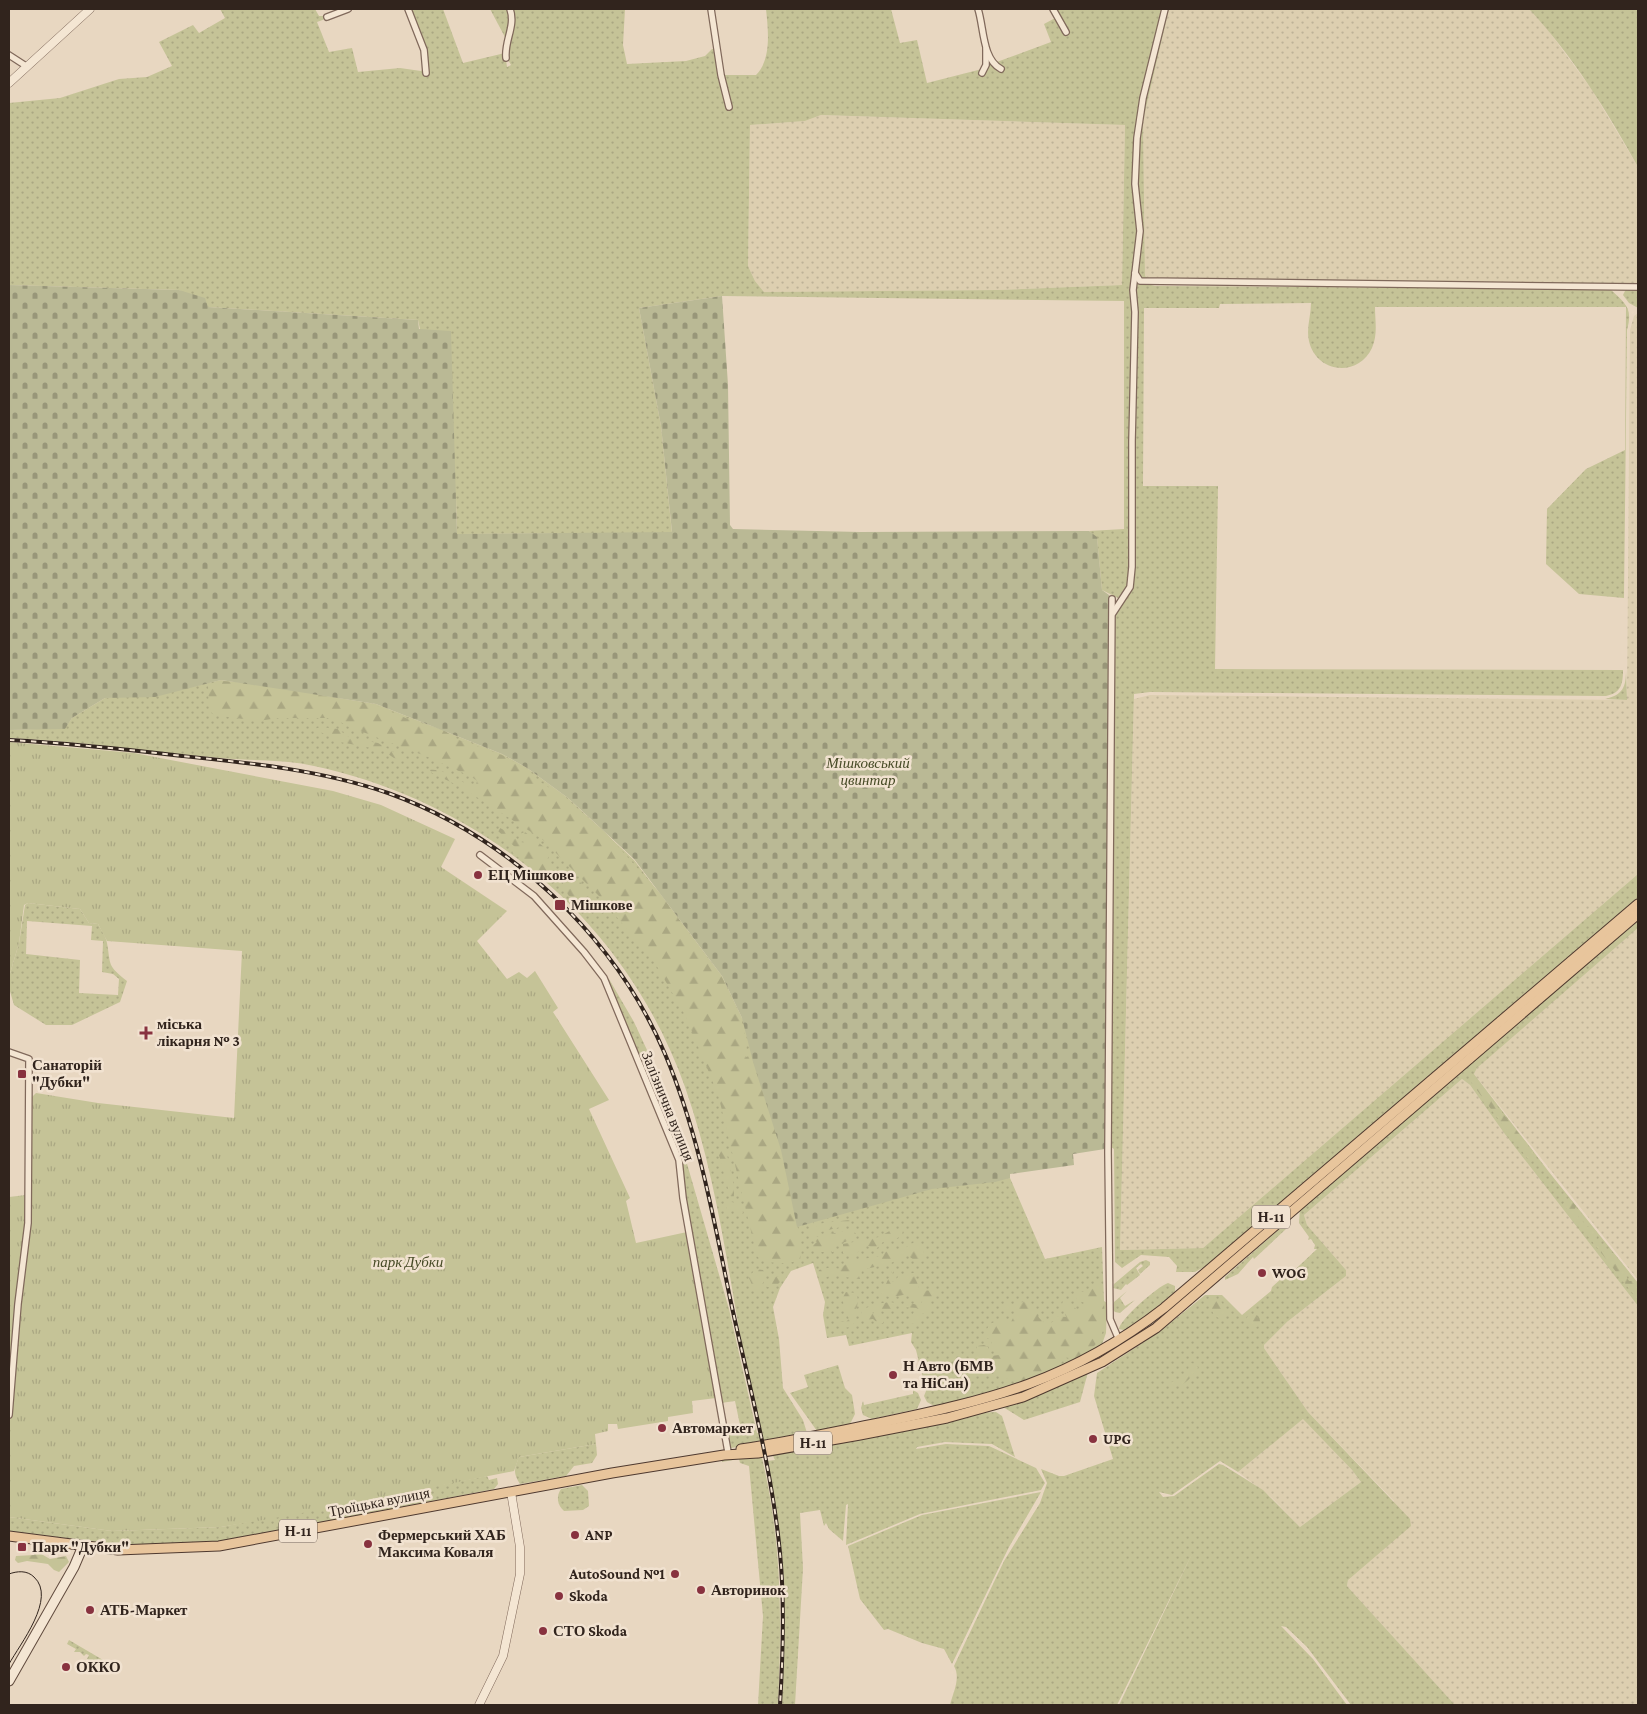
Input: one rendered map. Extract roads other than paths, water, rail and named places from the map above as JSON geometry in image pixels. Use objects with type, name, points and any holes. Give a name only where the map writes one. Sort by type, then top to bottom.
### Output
[{"type":"main road","name":"Н-11","points":[[726,1453],[980,1401],[1060,1373],[1119,1340],[1164,1308],[1638,904]]},
{"type":"main road","name":"Н-11","points":[[726,1453],[758,1453],[860,1435],[991,1407],[1048,1388],[1124,1350],[1198,1293],[1359,1152],[1638,914]]},
{"type":"main road","name":"Троїцька вулиця","points":[[9,1536],[118,1550],[219,1546],[726,1453]]},
{"type":"main road","points":[[9,1681],[74,1567],[83,1546]]},
{"type":"street","points":[[9,83],[90,9]]},
{"type":"street","points":[[328,17],[348,9]]},
{"type":"street","points":[[408,9],[422,43],[426,73]]},
{"type":"street","points":[[506,58],[506,43],[512,21],[510,9]]},
{"type":"street","points":[[711,9],[720,75],[729,107]]},
{"type":"street","points":[[978,9],[986,47],[986,65],[982,73]]},
{"type":"street","points":[[1053,9],[1066,32]]},
{"type":"street","points":[[1112,615],[1130,587],[1132,567],[1137,281],[1135,272],[1140,231],[1135,184],[1138,124],[1165,9]]},
{"type":"street","points":[[986,47],[994,64],[1001,69]]},
{"type":"street","points":[[9,55],[26,66]]},
{"type":"street","points":[[1137,281],[1638,287]]},
{"type":"street","points":[[1112,599],[1108,1153],[1110,1319],[1119,1340]]},
{"type":"street","name":"Залізнична вулиця","points":[[480,855],[534,896],[584,952],[609,988],[680,1164],[683,1198],[726,1453]]},
{"type":"street","points":[[9,1052],[28,1059],[28,1223],[9,1415]]},
{"type":"street","points":[[479,1705],[502,1656],[520,1574],[520,1547],[511,1492]]},
{"type":"tram line","points":[[9,1574],[22,1572],[34,1577],[40,1586],[41,1597],[34,1621],[9,1664]]},
{"type":"railway","points":[[9,740],[95,746],[286,768],[337,778],[388,793],[432,812],[475,835],[515,863],[553,895],[587,931],[618,969],[644,1011],[665,1054],[687,1113],[704,1174],[759,1425],[776,1521],[782,1572],[783,1610],[780,1705]]},
{"type":"place","name":"ЕЦ Мішкове","points":[[478,875]]},
{"type":"place","name":"Мішкове","points":[[560,905]]},
{"type":"place","name":"міська лікарня № 3","points":[[146,1033]]},
{"type":"place","name":"Санаторій \"Дубки\"","points":[[22,1074]]},
{"type":"place","name":"WOG","points":[[1262,1273]]},
{"type":"place","name":"Н Авто (БМВ та НіСан)","points":[[893,1375]]},
{"type":"place","name":"Автомаркет","points":[[662,1428]]},
{"type":"place","name":"UPG","points":[[1093,1439]]},
{"type":"place","name":"ANP","points":[[575,1535]]},
{"type":"place","name":"Фермерський ХАБ Максима Коваля","points":[[368,1544]]},
{"type":"place","name":"Парк \"Дубки\"","points":[[22,1547]]},
{"type":"place","name":"AutoSound №1","points":[[675,1574]]},
{"type":"place","name":"Авторинок","points":[[701,1590]]},
{"type":"place","name":"Skoda","points":[[559,1596]]},
{"type":"place","name":"АТБ-Маркет","points":[[90,1610]]},
{"type":"place","name":"СТО Skoda","points":[[543,1631]]},
{"type":"place","name":"ОККО","points":[[66,1667]]},
{"type":"park label","name":"Мішковський цвинтар","points":[[868,772]]},
{"type":"park label","name":"парк Дубки","points":[[408,1262]]}]
